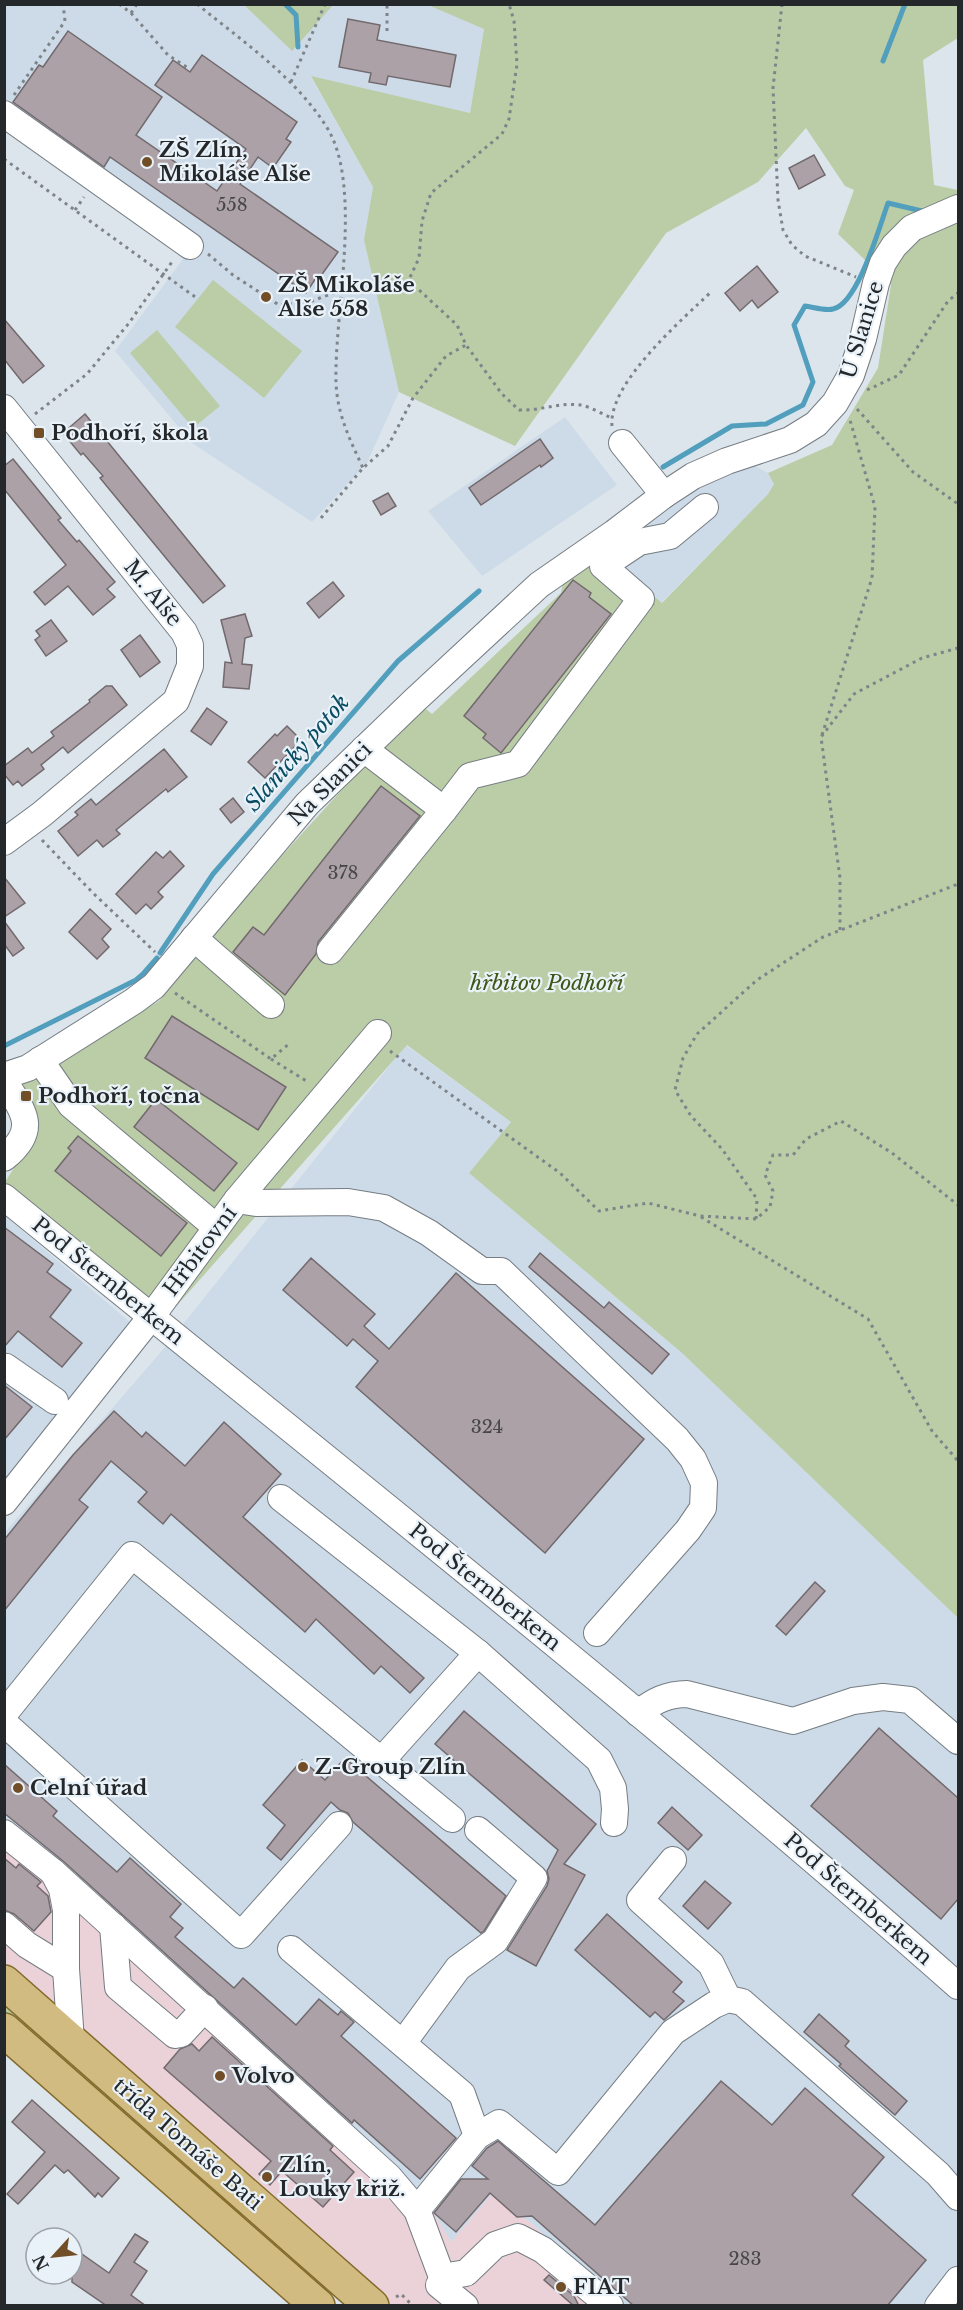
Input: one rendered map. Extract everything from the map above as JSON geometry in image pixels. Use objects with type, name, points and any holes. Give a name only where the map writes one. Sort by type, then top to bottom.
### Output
[{"type":"main road","name":"třída Tomáše Bati","points":[[4,1982],[372,2306]]},
{"type":"main road","name":"třída Tomáše Bati","points":[[4,2030],[318,2306]]},
{"type":"street","points":[[8,107],[190,246]]},
{"type":"street","name":"U Slanice","points":[[664,495],[708,468],[804,433],[827,412],[842,392],[857,361],[876,283],[888,254],[902,236],[912,228],[958,208]]},
{"type":"street","name":"M. Alše","points":[[8,832],[177,701],[190,666],[190,645],[184,632],[12,417]]},
{"type":"street","points":[[621,443],[664,495]]},
{"type":"street","name":"Na Slanici","points":[[4,1076],[28,1068],[154,986],[307,804],[364,749],[539,585],[664,495]]},
{"type":"street","points":[[330,951],[470,776],[518,764],[641,599],[603,566],[639,542],[670,536],[705,507]]},
{"type":"street","points":[[364,749],[444,810]]},
{"type":"street","points":[[194,938],[271,1005]]},
{"type":"street","name":"Hřbitovní","points":[[4,1502],[151,1317],[237,1200],[367,1045]]},
{"type":"street","points":[[40,1060],[71,1106],[216,1227]]},
{"type":"street","points":[[4,1081],[24,1110],[26,1125],[17,1145],[4,1158]]},
{"type":"street","name":"Pod Šternberkem","points":[[4,1197],[574,1659],[769,1821],[958,1986]]},
{"type":"street","points":[[237,1200],[256,1203],[348,1202],[384,1208],[429,1233],[482,1271],[501,1271],[677,1439],[693,1459],[704,1483],[703,1508],[688,1530],[597,1633]]},
{"type":"street","points":[[4,1368],[6,1367],[55,1401]]},
{"type":"street","points":[[281,1498],[478,1653],[599,1760],[613,1788],[614,1823]]},
{"type":"street","points":[[4,1714],[132,1555],[452,1819]]},
{"type":"street","points":[[381,1761],[478,1653]]},
{"type":"street","points":[[638,1713],[657,1700],[675,1694],[687,1694],[793,1721],[853,1701],[883,1697],[910,1700],[958,1742]]},
{"type":"street","points":[[4,1723],[242,1935],[339,1825]]},
{"type":"street","points":[[403,2043],[458,1968],[495,1941],[534,1878],[478,1830]]},
{"type":"street","points":[[4,1833],[53,1872],[389,2177],[417,2210],[440,2281],[465,2306]]},
{"type":"street","points":[[673,1860],[640,1900],[711,1964],[728,1999]]},
{"type":"street","points":[[53,1872],[62,1889],[66,1910],[66,1969],[71,2041]]},
{"type":"street","points":[[4,1925],[27,1945],[66,1969]]},
{"type":"street","points":[[113,1926],[118,1987],[175,2035],[182,2034],[205,2008]]},
{"type":"street","points":[[291,1949],[462,2094],[477,2136]]},
{"type":"street","points":[[417,2210],[477,2136],[499,2123],[558,2172],[673,2032],[714,2005],[728,1999],[742,2002],[938,2174],[958,2197]]},
{"type":"street","points":[[440,2281],[466,2274],[495,2245],[518,2237],[543,2250],[610,2306]]},
{"type":"street","points":[[938,2306],[958,2280]]},
{"type":"path","points":[[8,107],[65,21],[63,4]]},
{"type":"path","points":[[119,4],[131,13],[168,55],[188,68]]},
{"type":"path","points":[[131,13],[137,4]]},
{"type":"path","points":[[197,4],[290,83],[327,127],[341,162],[345,226],[336,383],[342,422],[363,468]]},
{"type":"path","points":[[290,83],[325,4]]},
{"type":"path","points":[[387,4],[387,31]]},
{"type":"path","points":[[407,284],[419,258],[422,222],[431,193],[502,134],[509,119],[517,64],[514,21],[509,4]]},
{"type":"path","points":[[782,4],[773,88],[777,189],[783,230],[792,245],[805,256],[852,276]]},
{"type":"path","points":[[4,159],[198,299]]},
{"type":"path","points":[[75,210],[78,205]]},
{"type":"path","points":[[190,246],[202,250],[233,275],[279,305],[307,303],[341,290],[376,291],[407,284],[418,290],[457,325],[466,345],[502,394],[519,410],[535,411],[556,406],[581,405],[612,418]]},
{"type":"path","points":[[12,417],[87,374],[129,323],[164,273]]},
{"type":"path","points":[[621,443],[612,427],[612,418],[620,393],[661,342],[712,291]]},
{"type":"path","points":[[842,392],[864,392],[899,375],[948,301],[958,293]]},
{"type":"path","points":[[321,518],[363,468],[388,446],[413,398],[446,356],[466,345]]},
{"type":"path","points":[[842,392],[913,472],[958,504]]},
{"type":"path","points":[[840,930],[840,878],[821,737],[872,578],[875,507],[842,392]]},
{"type":"path","points":[[821,737],[854,694],[922,658],[958,648]]},
{"type":"path","points":[[41,840],[170,966]]},
{"type":"path","points":[[756,1219],[757,1199],[722,1149],[691,1116],[675,1089],[683,1058],[697,1034],[757,980],[823,937],[958,884]]},
{"type":"path","points":[[154,986],[166,987],[327,1095]]},
{"type":"path","points":[[271,1059],[290,1043]]},
{"type":"path","points":[[367,1045],[560,1173],[599,1211],[648,1203],[700,1216],[756,1219],[770,1207],[773,1191],[765,1175],[773,1155],[793,1155],[807,1139],[841,1121],[892,1153],[958,1205]]},
{"type":"path","points":[[700,1216],[868,1319],[932,1431],[958,1461]]},
{"type":"shaded area","name":"ZŠ Mikoláše Alše 558","points":[[5,5],[244,5],[291,50],[327,11],[328,5],[428,5],[484,28],[470,113],[311,77],[373,187],[364,240],[399,392],[367,463],[312,522],[192,443],[115,351],[194,244],[5,104]]},
{"type":"shaded area","points":[[565,417],[617,485],[482,576],[428,511]]},
{"type":"shaded area","points":[[748,462],[768,473],[774,484],[768,494],[661,603],[606,557],[716,474]]},
{"type":"shaded area","points":[[406,1045],[511,1122],[469,1173],[682,1353],[958,1618],[958,2305],[621,2305],[531,2223],[492,2194],[451,2242],[423,2195],[5,1823],[5,1532],[160,1353]]},
{"type":"shaded area","points":[[5,1216],[131,1323],[5,1480]]},
{"type":"shaded area","points":[[5,1823],[423,2195],[451,2241],[492,2194],[531,2223],[622,2305],[392,2305],[5,1967]]},
{"type":"green space","points":[[244,5],[333,5],[292,51]]},
{"type":"green space","name":"hřbitov Podhoří","points":[[428,5],[958,5],[958,38],[923,60],[934,185],[958,190],[958,1618],[682,1353],[469,1173],[511,1122],[407,1045],[173,1310],[140,1293],[5,1182],[30,1143],[32,1105],[23,1084],[159,1001],[278,860],[420,704],[432,714],[561,593],[564,577],[606,557],[662,603],[768,494],[774,484],[768,473],[832,445],[878,368],[891,285],[838,234],[854,190],[845,186],[806,128],[758,182],[666,233],[515,446],[399,392],[364,240],[373,187],[311,76],[470,113],[484,29]]},
{"type":"green space","points":[[213,280],[302,351],[264,398],[175,327]]},
{"type":"green space","points":[[157,330],[220,406],[193,428],[130,353]]},
{"type":"green space","points":[[5,1998],[262,2229],[227,2205],[5,2015]]},
{"type":"building","points":[[348,19],[380,25],[377,40],[456,55],[450,87],[388,76],[386,85],[369,82],[371,73],[339,67]]},
{"type":"building","name":"ZŠ Zlín, Mikoláše Alše","points":[[68,31],[162,97],[136,135],[217,191],[246,149],[155,85],[173,60],[190,72],[202,55],[297,122],[286,139],[291,142],[273,168],[258,157],[240,184],[338,252],[306,293],[110,157],[104,167],[13,102],[39,65],[43,67]]},
{"type":"building","points":[[814,155],[825,175],[799,189],[789,168]]},
{"type":"building","points":[[757,266],[778,292],[758,308],[752,300],[740,311],[725,293]]},
{"type":"building","points":[[4,319],[44,366],[23,383],[4,359]]},
{"type":"building","points":[[85,414],[225,586],[203,603],[100,478],[103,476],[83,453],[81,455],[63,433]]},
{"type":"building","points":[[540,439],[553,458],[481,505],[469,488]]},
{"type":"building","points":[[13,459],[61,518],[58,520],[77,542],[79,540],[115,582],[107,589],[115,597],[93,615],[68,586],[45,605],[34,592],[66,565],[4,489],[4,466]]},
{"type":"building","points":[[388,493],[396,506],[381,515],[373,501]]},
{"type":"building","points":[[573,580],[591,593],[589,597],[611,614],[501,753],[483,738],[486,734],[464,716]]},
{"type":"building","points":[[333,582],[344,596],[319,618],[307,603]]},
{"type":"building","points":[[245,614],[252,636],[245,638],[242,664],[252,665],[249,689],[223,687],[225,662],[232,663],[221,620]]},
{"type":"building","points":[[51,620],[67,641],[46,656],[35,640],[40,636],[36,631]]},
{"type":"building","points":[[140,635],[160,662],[140,677],[121,650]]},
{"type":"building","points":[[106,686],[112,686],[127,705],[68,753],[63,747],[41,765],[44,769],[22,786],[18,781],[13,785],[4,774],[4,766],[28,748],[32,753],[54,736],[51,732],[90,702],[89,700]]},
{"type":"building","points":[[207,708],[227,722],[211,745],[191,731]]},
{"type":"building","points":[[287,726],[301,740],[265,778],[248,762],[275,734],[277,736]]},
{"type":"building","points":[[164,749],[187,777],[168,792],[166,789],[116,830],[120,834],[103,847],[97,840],[78,856],[58,831],[78,815],[75,812],[91,799],[96,805]]},
{"type":"building","points":[[381,786],[420,816],[318,942],[316,954],[285,995],[233,952],[253,927],[264,935]]},
{"type":"building","points":[[233,798],[244,812],[231,823],[220,809]]},
{"type":"building","points":[[170,851],[184,866],[158,892],[163,897],[151,909],[146,904],[136,914],[116,894],[156,852],[163,858]]},
{"type":"building","points":[[4,877],[25,903],[4,917]]},
{"type":"building","points":[[90,909],[111,929],[102,939],[109,947],[97,959],[69,932]]},
{"type":"building","points":[[4,921],[24,948],[13,956],[4,944]]},
{"type":"building","points":[[172,1016],[286,1087],[258,1130],[145,1058]]},
{"type":"building","points":[[156,1099],[237,1163],[214,1191],[134,1127]]},
{"type":"building","points":[[78,1136],[187,1223],[161,1256],[55,1171],[71,1151],[68,1148]]},
{"type":"building","points":[[4,1227],[53,1264],[47,1272],[71,1290],[50,1317],[82,1343],[62,1367],[18,1331],[4,1347]]},
{"type":"building","points":[[540,1253],[604,1308],[609,1302],[669,1354],[652,1374],[529,1267]]},
{"type":"building","points":[[311,1258],[375,1314],[364,1326],[389,1349],[456,1273],[644,1439],[545,1553],[356,1387],[378,1361],[353,1339],[347,1346],[283,1290]]},
{"type":"building","points":[[4,1385],[32,1407],[4,1440]]},
{"type":"building","points":[[114,1411],[142,1437],[146,1432],[185,1466],[224,1422],[281,1474],[243,1517],[424,1678],[410,1693],[381,1666],[374,1674],[316,1619],[305,1632],[171,1514],[163,1524],[138,1502],[147,1492],[111,1461],[79,1500],[88,1507],[4,1611],[4,1540],[73,1455]]},
{"type":"building","points":[[815,1582],[825,1591],[786,1635],[776,1626]]},
{"type":"building","points":[[464,1711],[596,1824],[564,1864],[585,1875],[536,1966],[507,1950],[547,1886],[549,1879],[547,1871],[558,1850],[435,1744]]},
{"type":"building","points":[[879,1728],[958,1798],[958,1899],[941,1919],[811,1806]]},
{"type":"building","points":[[345,1758],[506,1896],[484,1931],[481,1933],[353,1822],[348,1813],[340,1810],[331,1802],[281,1860],[267,1848],[285,1825],[263,1805],[302,1760],[325,1780]]},
{"type":"building","points":[[4,1764],[57,1811],[53,1816],[117,1872],[130,1858],[181,1904],[170,1917],[183,1928],[175,1937],[234,1988],[243,1978],[296,2025],[319,1999],[338,2015],[341,2011],[354,2022],[341,2036],[456,2138],[420,2179],[354,2120],[352,2123],[63,1861],[4,1813]]},
{"type":"building","points":[[672,1807],[702,1835],[688,1850],[658,1823]]},
{"type":"building","points":[[4,1858],[16,1868],[19,1864],[41,1882],[37,1886],[48,1896],[51,1912],[34,1931],[14,1914],[4,1910]]},
{"type":"building","points":[[705,1881],[731,1903],[708,1929],[683,1906]]},
{"type":"building","points":[[607,1914],[682,1982],[673,1992],[684,2001],[664,2020],[655,2012],[650,2017],[575,1950]]},
{"type":"building","points":[[819,2014],[849,2041],[845,2046],[907,2101],[895,2115],[804,2032]]},
{"type":"building","points":[[212,2037],[333,2146],[330,2150],[354,2172],[323,2207],[282,2171],[270,2185],[259,2174],[271,2161],[164,2068],[180,2049],[192,2044],[199,2051]]},
{"type":"building","points":[[721,2081],[772,2125],[805,2088],[884,2157],[852,2195],[926,2260],[887,2306],[634,2306],[532,2216],[517,2217],[490,2193],[456,2232],[434,2213],[461,2179],[488,2179],[472,2166],[487,2148],[498,2141],[595,2225]]},
{"type":"building","points":[[32,2100],[119,2178],[102,2197],[98,2193],[95,2197],[68,2170],[64,2173],[55,2165],[18,2204],[7,2194],[45,2152],[12,2122]]},
{"type":"building","points":[[135,2234],[148,2242],[134,2262],[147,2271],[131,2295],[146,2306],[107,2306],[78,2286],[84,2286],[84,2256],[109,2273]]},
{"type":"building","points":[[549,2275],[574,2296],[579,2306],[574,2306],[544,2280]]},
{"type":"waterway","points":[[285,4],[296,15],[298,47]]},
{"type":"waterway","points":[[883,61],[905,4]]},
{"type":"waterway","name":"Slanický potok","points":[[663,467],[732,426],[766,424],[803,405],[813,382],[794,325],[805,306],[833,309],[842,304],[851,293],[874,245],[888,203],[926,212]]},
{"type":"waterway","name":"Slanický potok","points":[[160,953],[213,874],[398,661],[479,591]]},
{"type":"waterway","name":"Slanický potok","points":[[4,1046],[136,980],[157,958]]},
{"type":"place","name":"ZŠ Zlín, Mikoláše Alše","points":[[147,162]]},
{"type":"place","name":"ZŠ Mikoláše Alše 558","points":[[266,297]]},
{"type":"place","name":"Podhoří, škola","points":[[39,433]]},
{"type":"place","name":"Podhoří, točna","points":[[26,1096]]},
{"type":"place","name":"Z-Group Zlín","points":[[303,1767]]},
{"type":"place","name":"Celní úřad","points":[[18,1788]]},
{"type":"place","name":"Volvo","points":[[220,2076]]},
{"type":"place","name":"Zlín, Louky křiž.","points":[[267,2177]]},
{"type":"place","name":"FIAT","points":[[561,2287]]}]
